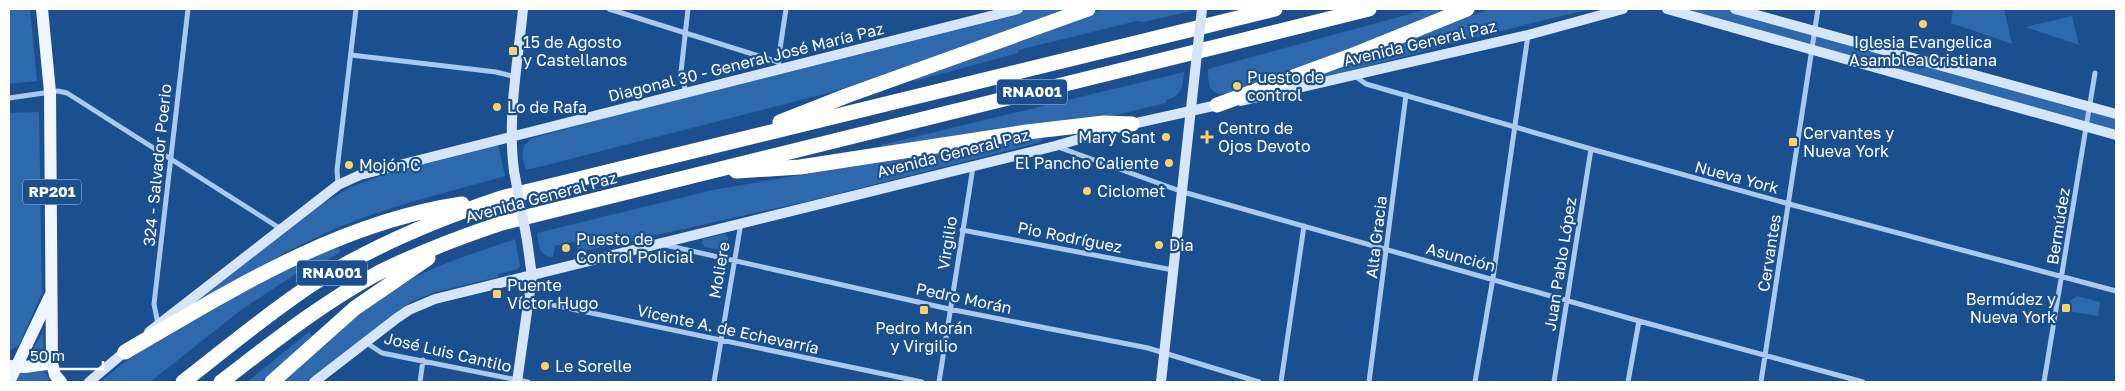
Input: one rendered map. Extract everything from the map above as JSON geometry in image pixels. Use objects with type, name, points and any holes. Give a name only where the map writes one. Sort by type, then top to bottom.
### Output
[{"type":"highway","points":[[724,144],[846,96],[1088,9]]},
{"type":"highway","name":"Avenida General Paz","points":[[183,382],[314,284],[361,256],[438,219],[501,198],[1275,9]]},
{"type":"highway","name":"Avenida General Paz","points":[[222,382],[294,327],[347,291],[378,273],[460,237],[555,209],[1370,9]]},
{"type":"highway","points":[[1217,105],[1339,60],[1467,9]]},
{"type":"highway","points":[[695,174],[800,167],[1104,122],[1132,124]]},
{"type":"highway","points":[[125,352],[274,267],[328,243],[385,222],[434,208],[501,198]]},
{"type":"highway","points":[[272,382],[355,308],[460,237]]},
{"type":"main road","name":"RP201","points":[[42,9],[50,92],[52,363],[55,376],[61,382]]},
{"type":"main road","points":[[9,382],[12,366],[52,292]]},
{"type":"main road","points":[[12,366],[52,363]]},
{"type":"street","name":"324 - Salvador Poerio","points":[[158,324],[154,304],[188,9]]},
{"type":"street","points":[[338,185],[336,170],[356,9]]},
{"type":"street","points":[[517,381],[532,276],[514,170],[512,138],[512,115],[523,9]]},
{"type":"street","points":[[609,9],[779,66],[786,9]]},
{"type":"street","points":[[686,93],[681,72],[688,9]]},
{"type":"street","points":[[984,9],[994,11]]},
{"type":"street","name":"Diagonal 30 - General José María Paz","points":[[89,382],[158,324],[338,185],[373,171],[512,138],[686,93],[779,66],[994,11],[1018,9]]},
{"type":"street","points":[[1161,382],[1202,9]]},
{"type":"street","name":"Avenida General Paz","points":[[314,382],[397,318],[435,298],[532,276],[662,244],[741,222],[973,167],[1132,124],[1191,110],[1263,98],[1528,35],[1623,9]]},
{"type":"street","points":[[1667,9],[2116,135]]},
{"type":"street","points":[[1735,9],[2116,114]]},
{"type":"street","name":"Cervantes","points":[[1761,382],[1818,9]]},
{"type":"street","points":[[1475,382],[1493,278],[1528,35]]},
{"type":"street","points":[[351,55],[496,72],[516,77]]},
{"type":"street","name":"Bermúdez","points":[[2044,382],[2095,73]]},
{"type":"street","name":"Nueva York","points":[[1356,76],[1366,84],[1515,128],[1789,204],[2062,275],[2116,291]]},
{"type":"street","points":[[9,98],[50,92],[67,93],[78,98],[281,229]]},
{"type":"street","name":"Alta Gracia","points":[[1369,382],[1406,95]]},
{"type":"street","name":"Asunción","points":[[1055,146],[1183,192],[1493,278],[1639,321],[1766,354],[1863,382]]},
{"type":"street","name":"Juan Pablo López","points":[[1554,382],[1591,149]]},
{"type":"street","name":"Virgilio","points":[[939,382],[949,309],[973,167]]},
{"type":"street","name":"Moliere","points":[[714,382],[741,222]]},
{"type":"street","points":[[1281,382],[1304,226]]},
{"type":"street","name":"Pio Rodríguez","points":[[962,230],[1173,270]]},
{"type":"street","name":"Pedro Morán","points":[[662,244],[949,309],[1164,353],[1259,382]]},
{"type":"street","name":"Vicente A. de Echevarría","points":[[529,300],[922,382]]},
{"type":"street","points":[[1628,382],[1639,321]]},
{"type":"street","name":"José Luis Cantilo","points":[[365,342],[382,353],[528,382]]},
{"type":"street","points":[[420,382],[423,360]]},
{"type":"shaded area","points":[[9,9],[30,9],[37,81],[9,84]]},
{"type":"shaded area","points":[[1019,9],[1076,9],[955,53],[828,93],[531,169],[526,169],[524,165],[524,148],[532,138]]},
{"type":"shaded area","points":[[1104,9],[1191,9],[1191,11],[1144,22],[1137,21],[1018,50],[1018,53],[915,81],[915,78]]},
{"type":"shaded area","points":[[1428,9],[1455,9],[1246,90],[1223,94],[1213,91],[1210,86],[1208,69]]},
{"type":"shaded area","points":[[1490,9],[1591,9],[1311,81],[1309,77],[1358,57]]},
{"type":"shaded area","points":[[1667,9],[1735,9],[2116,114],[2116,135]]},
{"type":"shaded area","points":[[1953,9],[2004,9],[2012,44],[1951,23]]},
{"type":"shaded area","points":[[2072,16],[2079,45],[2025,27]]},
{"type":"shaded area","points":[[1184,72],[1181,90],[1175,96],[1166,100],[1166,103],[1112,116],[1008,127],[881,147],[881,145]]},
{"type":"shaded area","points":[[39,112],[42,293],[19,345],[9,351],[9,113]]},
{"type":"shaded area","points":[[1040,137],[1043,140],[1038,143],[813,200],[580,252],[574,242],[555,246],[553,257],[544,254],[539,245],[537,233],[713,190],[888,160]]},
{"type":"shaded area","points":[[498,144],[505,176],[399,206],[337,228],[281,255],[189,307],[320,205],[351,187],[401,168]]},
{"type":"shaded area","points":[[725,234],[728,237],[728,244],[721,250],[705,247],[702,243],[703,239]]},
{"type":"shaded area","points":[[515,239],[520,266],[518,269],[498,274],[498,277],[435,292],[411,302],[305,382],[284,382],[350,320],[395,288],[423,273]]},
{"type":"shaded area","points":[[336,248],[340,249],[339,253],[303,274],[300,271],[241,310],[150,382],[100,382],[134,356],[189,321],[313,257]]},
{"type":"shaded area","points":[[2077,296],[2100,302],[2098,316],[2068,311],[2070,301]]},
{"type":"shaded area","points":[[43,332],[44,353],[30,354]]},
{"type":"shaded area","points":[[309,332],[312,336],[261,382],[247,382]]},
{"type":"shaded area","points":[[43,370],[51,382],[15,382],[19,372]]},
{"type":"place","name":"Iglesia Evangelica Asamblea Cristiana","points":[[1923,24]]},
{"type":"place","name":"15 de Agosto y Castellanos","points":[[513,51]]},
{"type":"place","name":"Puesto de control","points":[[1237,86]]},
{"type":"place","name":"Lo de Rafa","points":[[497,107]]},
{"type":"place","name":"Mary Sant","points":[[1166,137]]},
{"type":"place","name":"Centro de Ojos Devoto","points":[[1207,137]]},
{"type":"place","name":"Cervantes y Nueva York","points":[[1793,142]]},
{"type":"place","name":"El Pancho Caliente","points":[[1169,163]]},
{"type":"place","name":"Mojón C","points":[[349,165]]},
{"type":"place","name":"Ciclomet","points":[[1087,191]]},
{"type":"place","name":"Dia","points":[[1159,245]]},
{"type":"place","name":"Puesto de Control Policial","points":[[566,248]]},
{"type":"place","name":"Puente Víctor Hugo","points":[[497,294]]},
{"type":"place","name":"Bermúdez y Nueva York","points":[[2066,308]]},
{"type":"place","name":"Pedro Morán y Virgilio","points":[[924,310]]},
{"type":"place","name":"Le Sorelle","points":[[545,366]]}]
